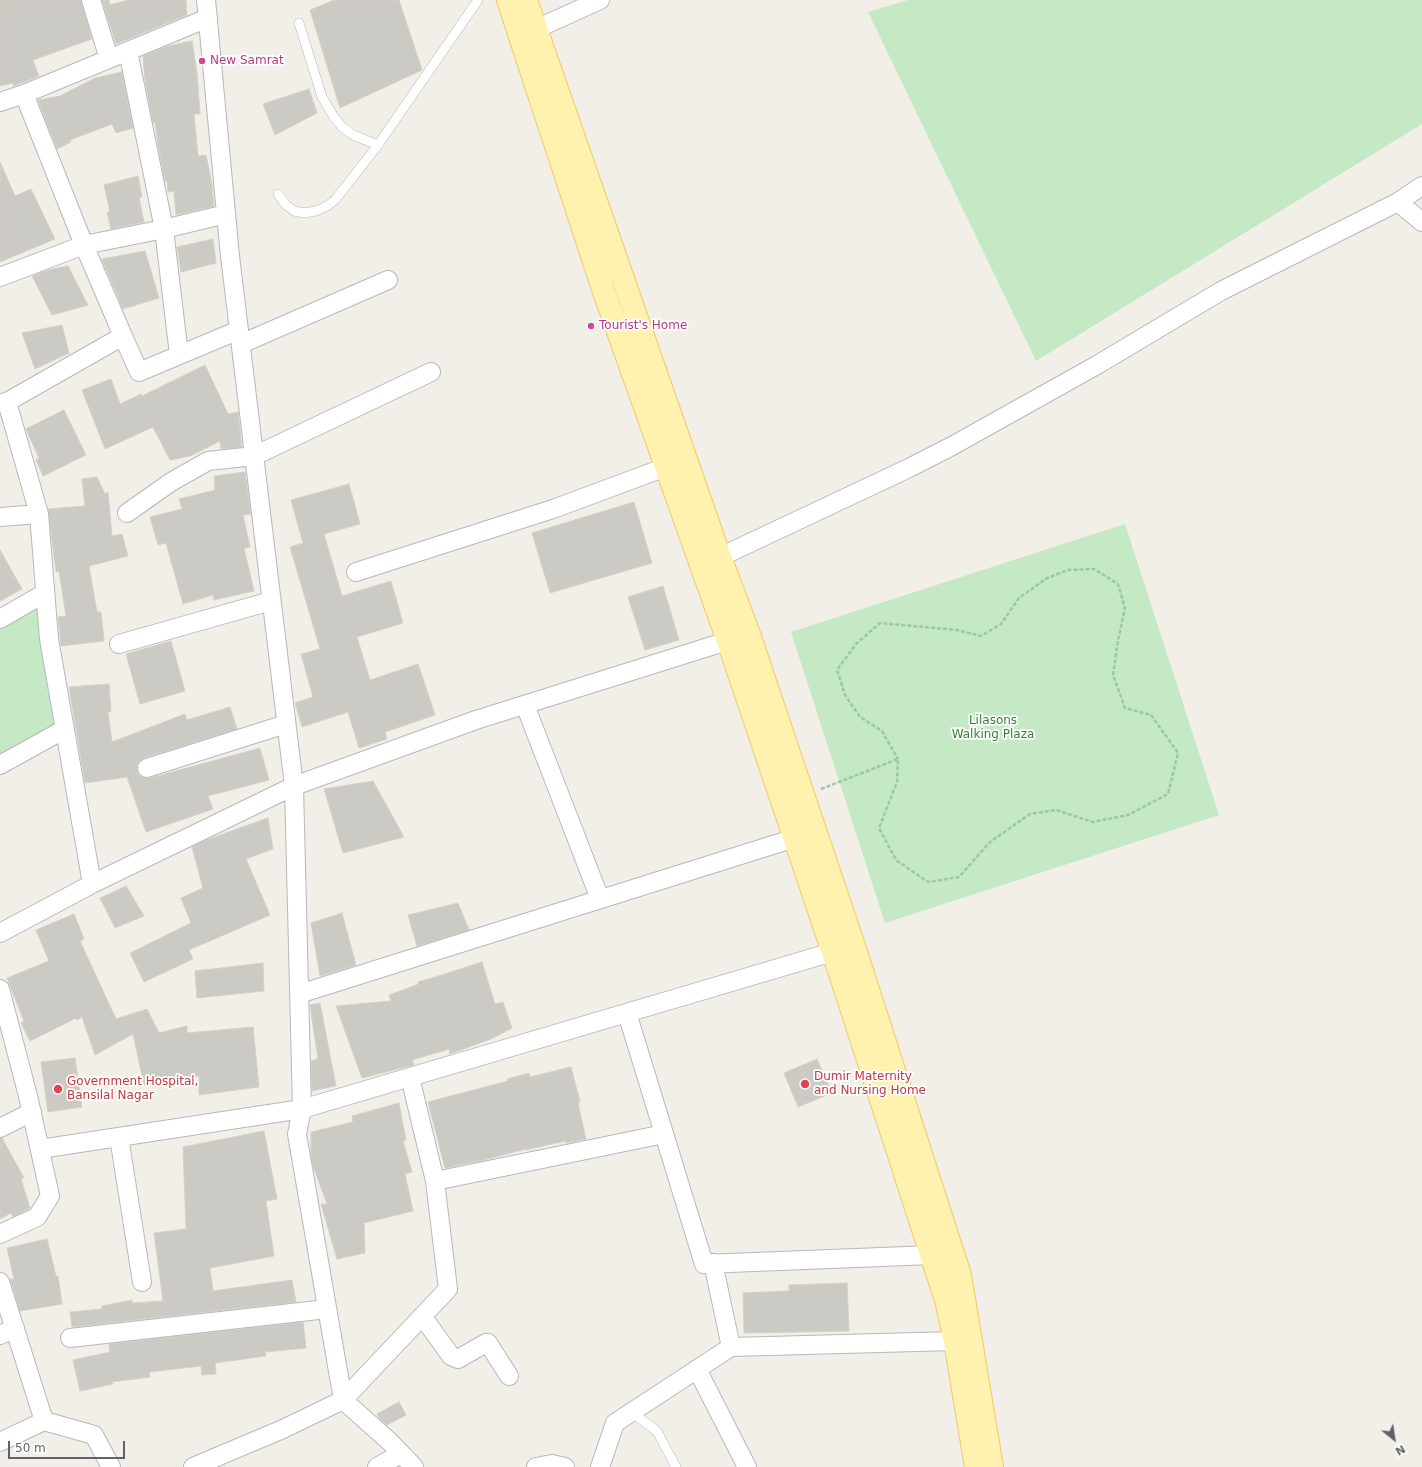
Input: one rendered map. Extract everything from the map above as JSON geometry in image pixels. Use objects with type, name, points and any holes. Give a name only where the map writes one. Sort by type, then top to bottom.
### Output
[{"type":"main road","points":[[508,0],[583,195],[672,419],[720,557],[738,638],[795,838],[834,952],[946,1300],[955,1340],[976,1467]]},
{"type":"main road","points":[[526,0],[583,195],[604,292],[666,467],[803,795],[854,946],[960,1275],[992,1467]]},
{"type":"main road","points":[[652,427],[672,419]]},
{"type":"street","points":[[91,0],[109,59]]},
{"type":"street","points":[[206,0],[226,214],[294,786],[302,1109],[297,1134],[343,1400],[389,1441],[414,1467]]},
{"type":"street","points":[[536,30],[600,0]]},
{"type":"street","points":[[0,102],[24,94],[208,18]]},
{"type":"street","points":[[128,51],[164,229],[179,355]]},
{"type":"street","points":[[24,94],[84,245],[139,372],[179,355],[240,337],[388,280]]},
{"type":"street","points":[[720,557],[909,468],[952,446],[1097,365],[1221,291],[1398,202],[1422,186]]},
{"type":"street","points":[[1398,202],[1422,222]]},
{"type":"street","points":[[0,278],[84,245],[164,229],[226,214]]},
{"type":"street","points":[[92,884],[49,639],[38,514],[4,402],[123,336],[118,325]]},
{"type":"street","points":[[127,513],[171,482],[208,461],[254,456],[431,372]]},
{"type":"street","points":[[356,572],[553,509],[666,467]]},
{"type":"street","points":[[0,517],[38,514]]},
{"type":"street","points":[[0,619],[45,593]]},
{"type":"street","points":[[119,644],[271,601]]},
{"type":"street","points":[[0,933],[92,884],[294,786],[476,720],[738,638]]},
{"type":"street","points":[[525,705],[600,900]]},
{"type":"street","points":[[147,768],[286,724]]},
{"type":"street","points":[[0,765],[65,729]]},
{"type":"street","points":[[299,994],[795,838]]},
{"type":"street","points":[[40,1149],[302,1109],[854,946]]},
{"type":"street","points":[[0,989],[32,1112],[50,1196],[37,1217],[0,1234]]},
{"type":"street","points":[[627,1013],[704,1264],[932,1255]]},
{"type":"street","points":[[193,1467],[283,1429],[343,1400],[448,1289],[435,1181],[410,1078]]},
{"type":"street","points":[[0,1128],[32,1112]]},
{"type":"street","points":[[435,1181],[664,1134]]},
{"type":"street","points":[[119,1137],[142,1282]]},
{"type":"street","points":[[713,1263],[731,1347]]},
{"type":"street","points":[[0,1282],[7,1332],[44,1421]]},
{"type":"street","points":[[70,1338],[327,1309]]},
{"type":"street","points":[[422,1316],[451,1356],[458,1359],[488,1343],[509,1376]]},
{"type":"street","points":[[600,1467],[615,1423],[731,1347],[955,1340]]},
{"type":"street","points":[[696,1369],[747,1467]]},
{"type":"street","points":[[0,1442],[44,1421],[94,1435],[111,1467]]},
{"type":"street","points":[[377,1467],[401,1454]]},
{"type":"street","points":[[536,1467],[552,1464],[565,1467]]},
{"type":"lane","points":[[278,194],[286,206],[294,211],[304,213],[316,211],[328,206],[335,200],[378,145],[478,0]]},
{"type":"lane","points":[[299,23],[322,97],[334,117],[342,127],[353,135],[378,145]]},
{"type":"lane","points":[[631,1412],[658,1433],[676,1467]]},
{"type":"path","points":[[1094,569],[1118,584],[1125,608],[1113,675],[1125,708],[1151,715],[1178,753],[1168,794],[1128,815],[1093,822],[1056,810],[1030,814],[990,842],[959,877],[928,882],[896,860],[879,828],[897,782],[898,759],[882,731],[860,717],[845,694],[837,670],[856,644],[880,623],[957,630],[981,636],[1001,624],[1019,598],[1047,578],[1068,570],[1094,569]]},
{"type":"path","points":[[803,795],[898,759]]},
{"type":"green space","points":[[908,0],[1422,0],[1422,124],[1036,361],[868,12]]},
{"type":"green space","name":"Lilasons Walking Plaza","points":[[1125,524],[1219,815],[885,923],[791,632]]},
{"type":"green space","points":[[38,607],[57,726],[0,758],[0,627]]},
{"type":"building","points":[[0,0],[81,0],[92,39],[33,60],[39,76],[14,86],[13,83],[0,86]]},
{"type":"building","points":[[102,0],[109,0],[110,5],[128,0],[186,0],[187,15],[116,44]]},
{"type":"building","points":[[334,0],[399,0],[422,70],[340,108],[310,10]]},
{"type":"building","points":[[192,41],[197,73],[200,114],[194,114],[198,156],[206,155],[212,184],[214,206],[176,215],[174,191],[168,192],[167,181],[165,181],[155,122],[153,123],[145,80],[143,56],[168,46]]},
{"type":"building","points":[[122,72],[133,128],[116,133],[112,124],[70,140],[71,142],[57,149],[38,100],[60,96],[95,78]]},
{"type":"building","points":[[309,89],[317,113],[275,135],[263,104]]},
{"type":"building","points":[[0,162],[15,196],[31,189],[55,239],[0,262]]},
{"type":"building","points":[[138,176],[142,197],[139,198],[144,222],[111,229],[107,212],[110,212],[104,185]]},
{"type":"building","points":[[213,239],[216,263],[181,272],[177,247]]},
{"type":"building","points":[[145,251],[159,298],[123,309],[102,259]]},
{"type":"building","points":[[68,266],[88,305],[52,315],[32,276],[48,270]]},
{"type":"building","points":[[62,325],[69,353],[35,369],[22,333]]},
{"type":"building","points":[[205,365],[228,414],[238,412],[242,447],[221,449],[220,441],[190,456],[170,460],[153,427],[105,449],[82,390],[111,379],[120,404],[141,394],[142,396]]},
{"type":"building","points":[[64,410],[86,455],[43,476],[36,460],[39,458],[26,429]]},
{"type":"building","points":[[245,472],[251,514],[243,515],[250,547],[244,548],[254,591],[214,600],[213,595],[183,604],[166,543],[158,545],[150,517],[182,509],[179,499],[215,490],[214,476]]},
{"type":"building","points":[[97,477],[105,494],[108,492],[112,536],[122,534],[128,556],[89,566],[97,612],[101,612],[104,641],[61,646],[58,617],[66,616],[59,571],[56,572],[48,509],[85,506],[82,479]]},
{"type":"building","points":[[349,484],[360,524],[324,534],[342,596],[391,581],[403,623],[357,637],[370,680],[418,664],[435,715],[385,732],[387,739],[359,748],[348,712],[302,727],[295,703],[313,697],[301,654],[320,649],[290,547],[303,543],[291,500]]},
{"type":"building","points":[[634,502],[652,563],[550,593],[532,533]]},
{"type":"building","points":[[0,550],[22,589],[0,601]]},
{"type":"building","points":[[663,586],[679,640],[645,650],[628,597]]},
{"type":"building","points":[[171,641],[185,691],[140,704],[126,654]]},
{"type":"building","points":[[109,684],[111,711],[108,712],[112,742],[185,714],[187,720],[230,707],[237,729],[143,758],[139,761],[137,766],[137,772],[140,776],[150,778],[260,748],[269,780],[208,796],[213,809],[146,832],[127,777],[85,783],[69,687]]},
{"type":"building","points":[[373,781],[404,837],[343,853],[324,789]]},
{"type":"building","points":[[268,818],[273,849],[246,859],[270,915],[189,950],[193,959],[144,982],[130,953],[191,923],[181,898],[203,888],[192,847],[206,840]]},
{"type":"building","points":[[126,886],[144,916],[115,928],[100,898]]},
{"type":"building","points":[[458,903],[469,930],[417,946],[408,915]]},
{"type":"building","points":[[342,913],[356,965],[320,976],[311,923]]},
{"type":"building","points":[[74,914],[84,939],[80,941],[116,1019],[147,1009],[159,1033],[187,1026],[187,1033],[253,1027],[259,1087],[199,1095],[199,1076],[144,1085],[133,1034],[95,1055],[82,1017],[77,1020],[76,1018],[30,1041],[21,1023],[24,1021],[7,978],[49,961],[36,930]]},
{"type":"building","points":[[482,962],[495,1004],[503,1002],[512,1028],[491,1039],[450,1054],[449,1049],[412,1060],[414,1065],[362,1078],[336,1006],[391,1001],[389,995],[419,984],[418,982]]},
{"type":"building","points":[[263,963],[264,991],[197,998],[195,971]]},
{"type":"building","points":[[320,1003],[336,1086],[312,1091],[311,1061],[318,1059],[310,1005]]},
{"type":"building","points":[[75,1058],[82,1107],[48,1112],[41,1062]]},
{"type":"building","points":[[817,1059],[832,1093],[798,1107],[784,1073]]},
{"type":"building","points":[[571,1067],[580,1102],[578,1103],[586,1139],[566,1143],[565,1141],[526,1149],[445,1168],[428,1102],[508,1081],[507,1079],[529,1073],[530,1077]]},
{"type":"building","points":[[399,1103],[406,1140],[403,1141],[412,1172],[405,1174],[413,1211],[364,1223],[365,1253],[337,1259],[321,1204],[327,1204],[314,1169],[311,1156],[311,1132],[353,1122],[352,1116]]},
{"type":"building","points":[[264,1131],[277,1199],[266,1201],[274,1256],[210,1268],[213,1291],[292,1280],[296,1302],[72,1327],[70,1312],[102,1309],[102,1306],[132,1300],[132,1303],[163,1301],[154,1233],[186,1229],[183,1147]]},
{"type":"building","points":[[0,1138],[2,1138],[24,1178],[21,1179],[30,1208],[13,1217],[11,1213],[0,1219]]},
{"type":"building","points":[[47,1239],[56,1276],[58,1276],[62,1304],[20,1311],[10,1279],[14,1279],[7,1248]]},
{"type":"building","points":[[847,1283],[849,1331],[744,1333],[743,1293],[789,1291],[789,1285]]},
{"type":"building","points":[[303,1322],[306,1348],[265,1352],[266,1356],[215,1363],[216,1374],[202,1375],[201,1366],[149,1372],[150,1377],[112,1382],[113,1384],[80,1391],[73,1360],[110,1352],[109,1344]]},
{"type":"building","points":[[399,1402],[406,1415],[387,1425],[377,1414]]},
{"type":"place","name":"New Samrat","points":[[202,61]]},
{"type":"place","name":"Tourist's Home","points":[[591,326]]},
{"type":"place","name":"Dumir Maternity and Nursing Home","points":[[805,1084]]},
{"type":"place","name":"Government Hospital, Bansilal Nagar","points":[[58,1089]]}]
